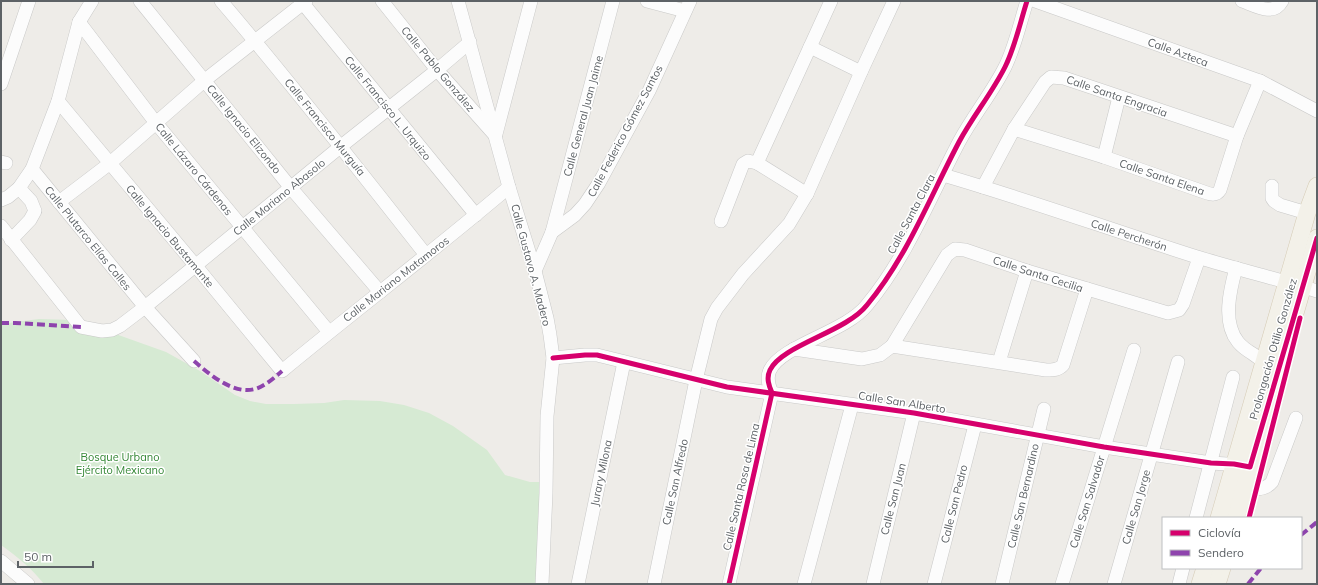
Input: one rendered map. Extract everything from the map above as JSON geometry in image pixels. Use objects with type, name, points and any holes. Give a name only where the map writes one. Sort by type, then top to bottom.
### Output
[{"type":"main road","name":"Prolongación Otilio González","points":[[1302,286],[1307,213],[1317,186]]},
{"type":"main road","name":"Prolongación Otilio González","points":[[1220,517],[1236,487],[1271,365],[1302,286],[1317,238]]},
{"type":"main road","name":"Prolongación Otilio González","points":[[1236,487],[1236,517]]},
{"type":"main road","points":[[1200,584],[1205,569]]},
{"type":"main road","points":[[1217,584],[1222,569]]},
{"type":"street","points":[[1,84],[29,1]]},
{"type":"street","points":[[1,200],[8,197],[19,188],[32,169],[58,101],[79,22],[92,1]]},
{"type":"street","name":"Calle Ignacio Elizondo","points":[[140,1],[291,188],[380,292]]},
{"type":"street","name":"Calle Francisco Murguía","points":[[220,1],[340,147],[426,256]]},
{"type":"street","name":"Calle Pablo González","points":[[382,1],[437,70],[496,136]]},
{"type":"street","name":"Calle Gustavo A. Madero","points":[[458,1],[509,187],[535,270],[547,318],[553,358],[547,416],[546,493],[542,584]]},
{"type":"street","points":[[496,136],[531,1]]},
{"type":"street","name":"Calle General Juan Jaime","points":[[552,232],[613,1]]},
{"type":"street","points":[[647,1],[688,6]]},
{"type":"street","points":[[757,163],[831,1]]},
{"type":"street","name":"Calle San Alfredo","points":[[654,584],[696,380],[711,318],[743,274],[789,224],[808,194],[861,72],[894,1]]},
{"type":"street","name":"Calle Santa Clara","points":[[772,393],[768,376],[770,369],[776,362],[794,349],[842,325],[864,309],[875,296],[894,267],[909,241],[960,141],[1006,66],[1027,1]]},
{"type":"street","name":"Calle Azteca","points":[[1035,1],[1260,81],[1317,111]]},
{"type":"street","points":[[1242,1],[1271,10],[1276,9],[1282,1]]},
{"type":"street","points":[[60,202],[109,164],[205,80],[255,42],[303,2]]},
{"type":"street","name":"Calle Francisco L. Urquizo","points":[[303,2],[476,215]]},
{"type":"street","name":"Calle Federico Gómez Santos","points":[[535,270],[552,232],[575,215],[585,204],[599,183],[649,91],[688,6]]},
{"type":"street","name":"Calle Lázaro Cárdenas","points":[[79,22],[156,123],[329,332]]},
{"type":"street","name":"Calle Mariano Abasolo","points":[[11,240],[81,326],[102,331],[112,330],[120,326],[145,307],[470,42]]},
{"type":"street","points":[[810,47],[861,72]]},
{"type":"street","name":"Calle Santa Engracia","points":[[983,187],[1014,128],[1044,82],[1051,77],[1064,78],[1237,136]]},
{"type":"street","name":"Calle Santa Elena","points":[[1014,128],[1104,157],[1207,193],[1215,194],[1220,190],[1237,136],[1260,81]]},
{"type":"street","points":[[1104,157],[1119,97]]},
{"type":"street","name":"Calle Ignacio Bustamante","points":[[58,101],[282,371]]},
{"type":"street","points":[[721,221],[743,164],[748,161],[757,163],[808,194]]},
{"type":"street","name":"Calle Plutarco Elías Calles","points":[[32,169],[145,307],[194,361]]},
{"type":"street","name":"Calle Percherón","points":[[943,175],[1199,258],[1302,286]]},
{"type":"street","points":[[1272,186],[1272,198],[1277,204],[1307,213]]},
{"type":"street","name":"Calle Mariano Matamoros","points":[[282,371],[426,256],[509,187]]},
{"type":"street","points":[[1,226],[11,240],[30,220],[35,211],[31,201],[19,188]]},
{"type":"street","name":"Calle Santa Cecilia","points":[[892,346],[947,255],[955,249],[965,250],[1026,271],[1161,312],[1174,312],[1179,310],[1183,304],[1199,258]]},
{"type":"street","points":[[1236,268],[1231,287],[1229,315],[1231,327],[1238,343],[1271,365]]},
{"type":"street","points":[[998,362],[1026,271]]},
{"type":"street","points":[[794,349],[862,359],[880,355],[892,346],[1046,370],[1060,368],[1063,365],[1087,289]]},
{"type":"street","name":"Calle San Salvador","points":[[1062,584],[1134,350]]},
{"type":"street","name":"Calle San Alberto","points":[[553,358],[597,356],[727,387],[914,413],[1104,447],[1211,463],[1242,465]]},
{"type":"street","name":"Jurary Milona","points":[[578,584],[624,362]]},
{"type":"street","name":"Calle San Jorge","points":[[1114,584],[1178,362]]},
{"type":"street","points":[[1196,517],[1233,377]]},
{"type":"street","name":"Calle Santa Rosa de Lima","points":[[729,584],[772,393]]},
{"type":"street","points":[[804,584],[852,405]]},
{"type":"street","name":"Calle San Bernardino","points":[[1002,584],[1044,409]]},
{"type":"street","name":"Calle San Juan","points":[[873,584],[914,413]]},
{"type":"street","points":[[1236,487],[1262,489],[1268,487],[1272,482],[1296,418]]},
{"type":"street","name":"Calle San Pedro","points":[[934,584],[975,425]]},
{"type":"street","points":[[1,561],[28,584]]},
{"type":"street","points":[[1179,584],[1183,569]]},
{"type":"green space","name":"Bosque Urbano Ejército Mexicano","points":[[39,319],[73,320],[166,352],[200,371],[235,395],[250,401],[266,404],[294,404],[324,403],[344,400],[380,401],[404,405],[429,413],[453,426],[487,450],[505,475],[530,482],[543,482],[544,584],[44,584],[24,563],[1,545],[1,324]]},
{"type":"marked path","points":[[1,323],[81,327]]},
{"type":"marked path","points":[[194,361],[214,377],[238,389],[255,389],[273,379],[282,371]]},
{"type":"marked path","points":[[1302,534],[1317,522]]},
{"type":"marked path","points":[[1248,584],[1260,569]]},
{"type":"cycle path","points":[[729,584],[772,393],[768,379],[770,370],[777,361],[787,353],[845,323],[857,315],[867,305],[881,286],[906,247],[959,142],[1005,67],[1015,43],[1027,1]]},
{"type":"cycle path","points":[[553,358],[597,355],[727,387],[914,413],[1104,447],[1211,463],[1234,464],[1250,467],[1317,238]]},
{"type":"cycle path","points":[[1249,517],[1300,318]]}]
